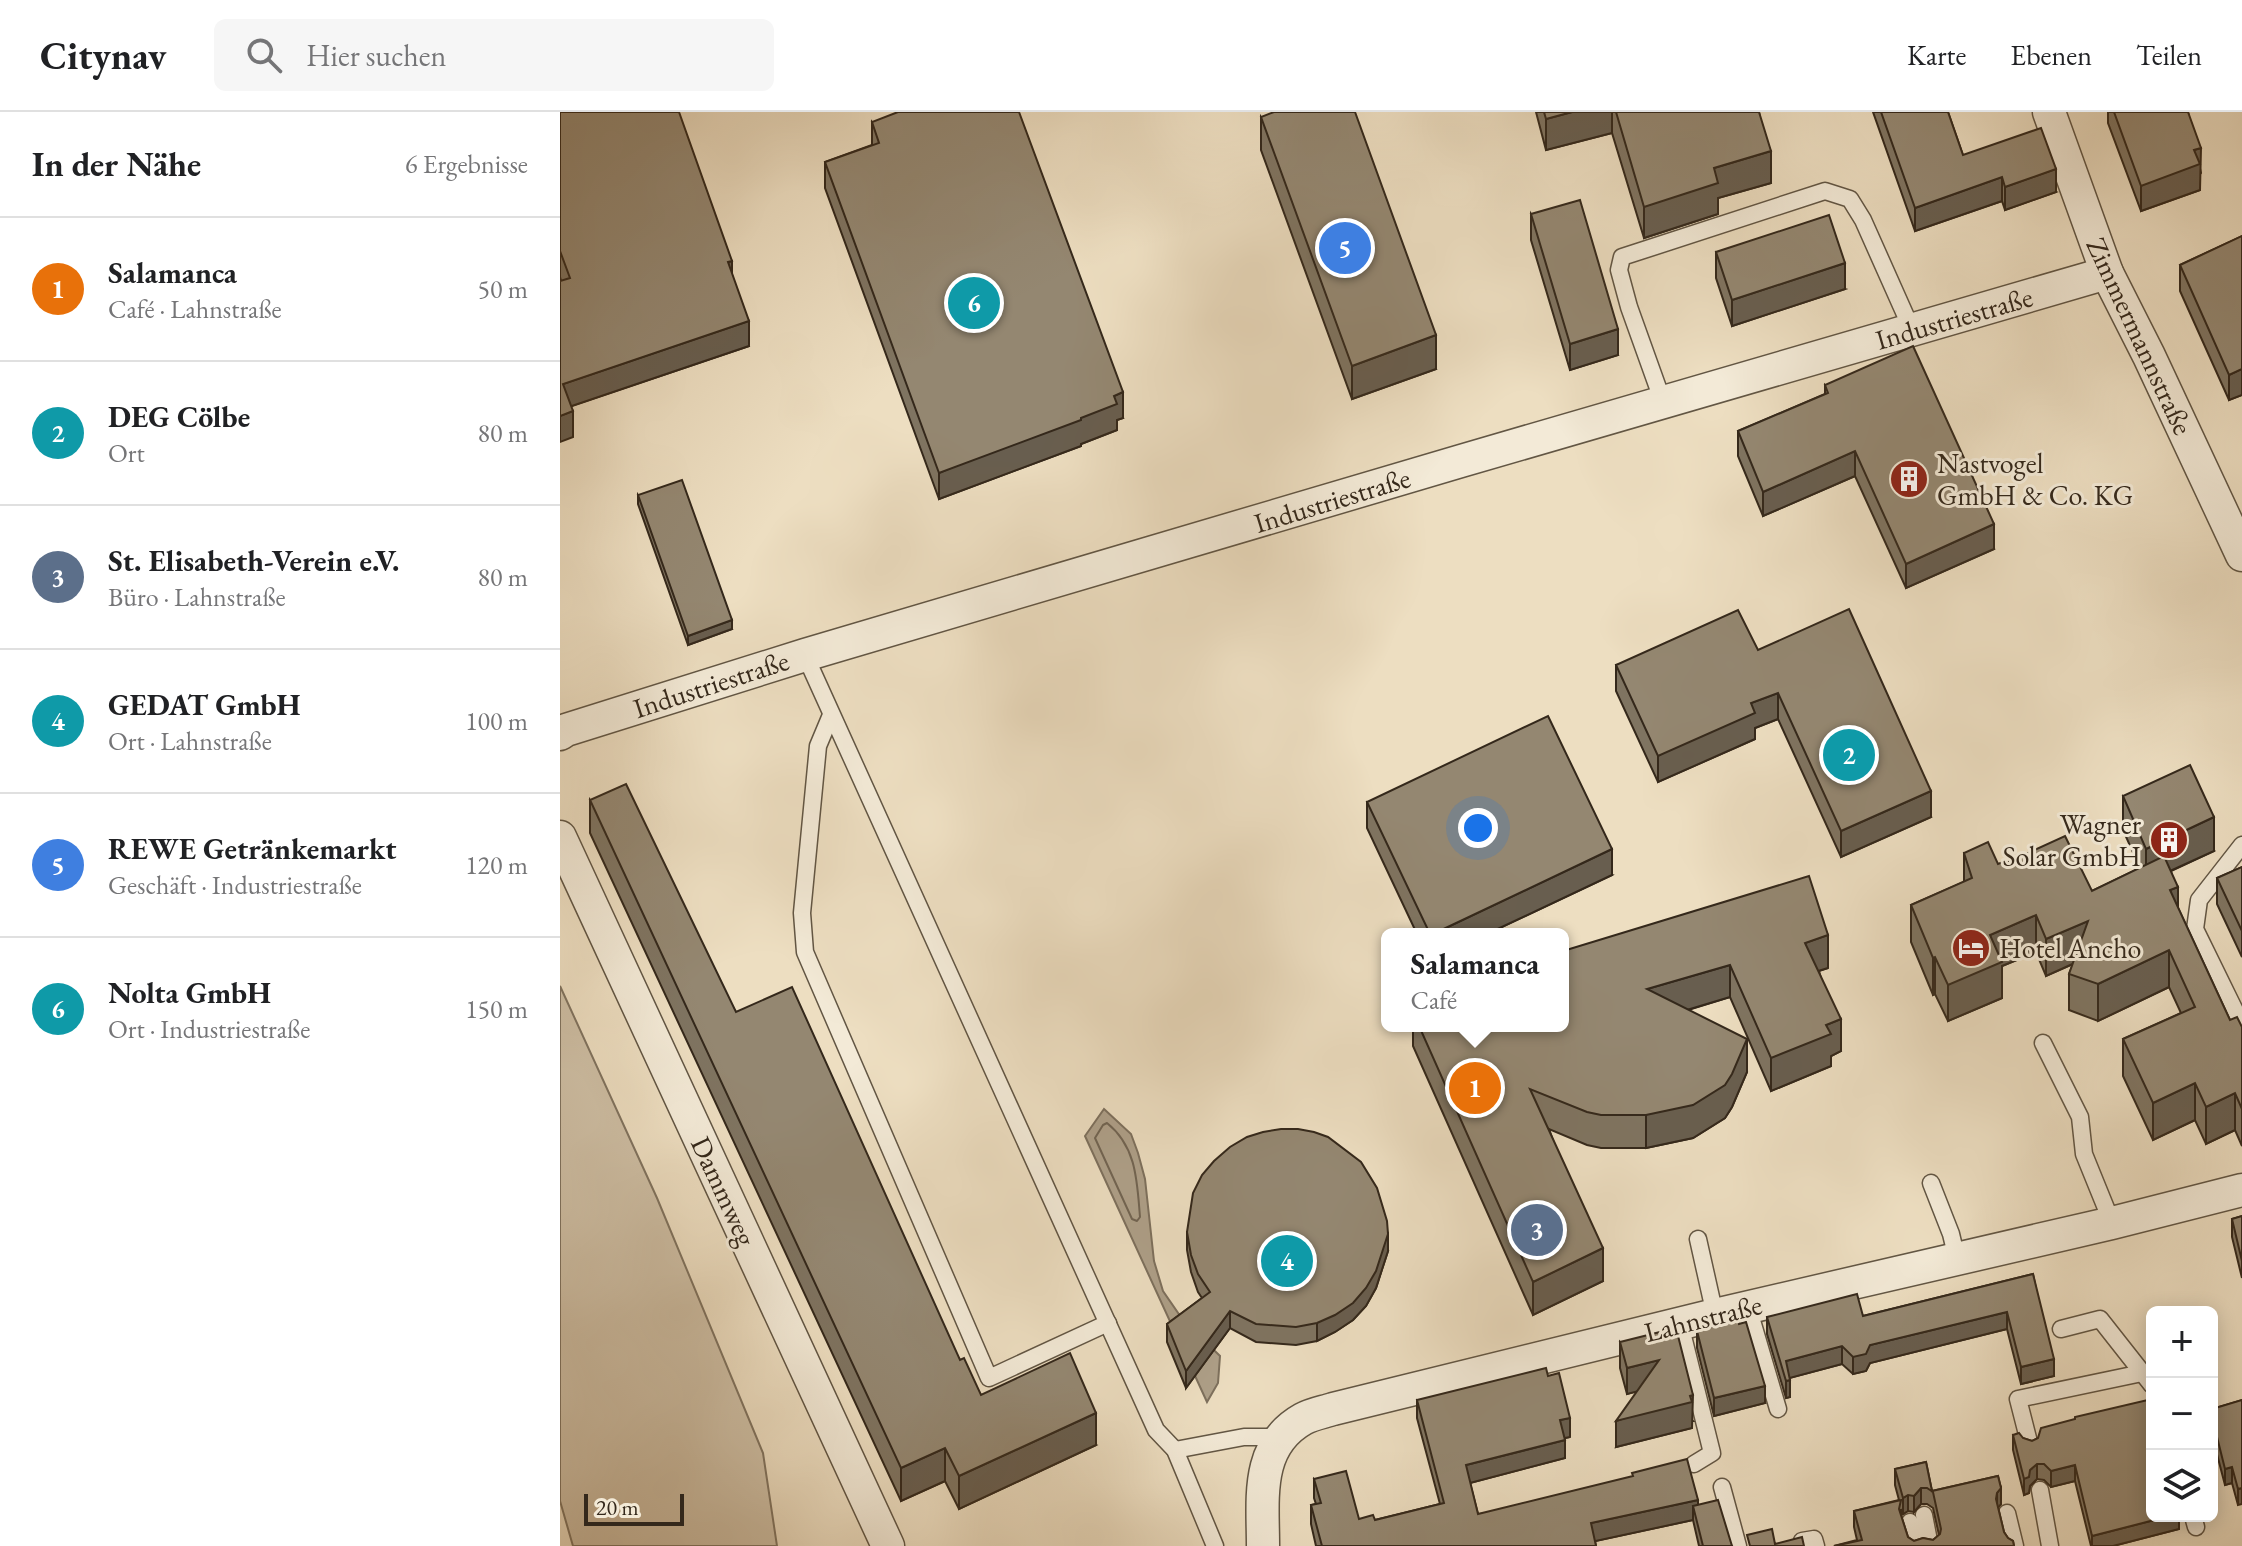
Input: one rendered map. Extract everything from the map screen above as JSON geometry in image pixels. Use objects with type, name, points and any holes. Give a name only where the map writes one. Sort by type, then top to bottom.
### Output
[{"type":"street","name":"Zimmermannstraße","points":[[2049,112],[2107,273],[2242,555]]},
{"type":"street","name":"Industriestraße","points":[[560,734],[805,655],[2107,273]]},
{"type":"street","name":"Dammweg","points":[[560,837],[888,1546]]},
{"type":"street","name":"Lahnstraße","points":[[1281,1437],[1303,1418],[1333,1409],[2242,1190]]},
{"type":"street","points":[[1263,1546],[1265,1465],[1281,1437]]},
{"type":"lane","points":[[1663,402],[1629,307],[1619,270],[1622,257],[1825,191],[1850,199],[1863,220],[1912,330]]},
{"type":"lane","points":[[805,655],[1156,1430],[1175,1450],[1215,1546]]},
{"type":"lane","points":[[831,715],[818,746],[802,913],[805,952],[989,1378],[1108,1323]]},
{"type":"lane","points":[[2242,845],[2199,900],[2195,929],[2242,1025]]},
{"type":"lane","points":[[2043,1043],[2080,1117],[2084,1154],[2112,1223]]},
{"type":"lane","points":[[1931,1183],[1951,1234],[1957,1259]]},
{"type":"lane","points":[[1698,1239],[1715,1315]]},
{"type":"lane","points":[[1748,1307],[1778,1409]]},
{"type":"lane","points":[[2061,1329],[2100,1319],[2146,1378]]},
{"type":"lane","points":[[1680,1324],[1712,1453],[1694,1464]]},
{"type":"lane","points":[[2030,1446],[2018,1399],[2146,1379]]},
{"type":"lane","points":[[1175,1450],[1244,1437],[1281,1437]]},
{"type":"lane","points":[[1722,1487],[1738,1546]]},
{"type":"lane","points":[[2040,1490],[2050,1546]]},
{"type":"lane","points":[[2007,1513],[2015,1546]]},
{"type":"lane","points":[[1916,1546],[1917,1518],[1930,1546]]},
{"type":"shaded area","points":[[560,986],[657,1198],[763,1453],[777,1546],[573,1546],[560,1501]]},
{"type":"water","points":[[1104,1109],[1131,1134],[1138,1153],[1145,1179],[1154,1261],[1163,1291],[1183,1320],[1220,1356],[1218,1383],[1207,1402],[1085,1136]]},
{"type":"building","points":[[560,112],[679,112],[732,261],[728,262],[749,321],[563,384],[573,411],[560,416],[560,281],[570,278],[560,251]]},
{"type":"building","points":[[898,112],[1019,112],[1123,392],[1114,396],[1117,404],[939,473],[825,162],[879,143],[872,122]]},
{"type":"building","points":[[1274,112],[1355,112],[1436,335],[1352,366],[1261,117]]},
{"type":"building","points":[[1544,112],[1572,112],[1546,119]]},
{"type":"building","points":[[1616,112],[1759,112],[1771,151],[1714,168],[1718,183],[1644,207]]},
{"type":"building","points":[[1881,112],[1948,112],[1963,155],[2041,128],[2056,169],[2005,187],[2002,177],[1915,208]]},
{"type":"building","points":[[2114,112],[2188,112],[2201,148],[2194,150],[2200,164],[2141,186]]},
{"type":"building","points":[[1580,200],[1618,329],[1570,344],[1531,214]]},
{"type":"building","points":[[1829,215],[1845,263],[1732,300],[1716,252]]},
{"type":"building","points":[[2242,236],[2242,369],[2229,375],[2180,265]]},
{"type":"building","name":"Nastvogel GmbH & Co. KG","points":[[1913,346],[1994,524],[1906,564],[1855,451],[1763,492],[1738,431],[1828,393],[1825,385]]},
{"type":"building","points":[[682,480],[732,620],[688,636],[638,495]]},
{"type":"building","points":[[1849,609],[1931,791],[1841,831],[1778,693],[1751,703],[1755,713],[1658,756],[1616,665],[1738,610],[1758,650]]},
{"type":"building","points":[[1548,716],[1612,849],[1446,928],[1427,928],[1367,802]]},
{"type":"building","points":[[2190,765],[2214,817],[2146,849],[2123,796]]},
{"type":"building","points":[[626,784],[736,1012],[792,987],[960,1360],[964,1358],[981,1395],[1070,1353],[1096,1413],[959,1476],[945,1448],[901,1468],[590,800]]},
{"type":"building","points":[[2065,836],[2092,891],[2164,856],[2178,887],[2170,890],[2230,1020],[2237,1017],[2242,1027],[2242,1109],[2235,1093],[2206,1107],[2195,1083],[2153,1103],[2123,1039],[2195,1007],[2169,950],[2098,984],[2069,974],[2088,921],[2046,939],[2036,915],[1990,935],[2002,962],[1948,985],[1911,905],[1972,878],[1964,853],[1988,842],[1998,864],[2004,864]]},
{"type":"building","points":[[2242,867],[2242,931],[2217,878]]},
{"type":"building","points":[[1809,876],[1828,935],[1805,943],[1841,1019],[1826,1025],[1831,1034],[1771,1058],[1730,965],[1647,989],[1747,1039],[1725,1085],[1693,1105],[1646,1115],[1601,1115],[1530,1089],[1603,1248],[1533,1282],[1422,1032],[1569,1032],[1569,949]]},
{"type":"building","points":[[1281,1129],[1298,1129],[1328,1137],[1361,1162],[1377,1188],[1387,1221],[1388,1234],[1376,1271],[1353,1303],[1317,1323],[1296,1327],[1256,1324],[1230,1311],[1186,1371],[1167,1324],[1210,1292],[1198,1274],[1187,1232],[1193,1193],[1202,1175],[1230,1147],[1247,1137]]},
{"type":"building","points":[[2242,1216],[2242,1261],[2232,1219]]},
{"type":"building","points":[[2033,1274],[2054,1359],[2021,1367],[2007,1312],[1870,1345],[1866,1354],[1853,1357],[1842,1346],[1786,1361],[1790,1380],[1786,1381],[1767,1317],[1857,1294],[1863,1316]]},
{"type":"building","points":[[1738,1320],[1739,1324],[1746,1322],[1765,1386],[1714,1398],[1697,1331]]},
{"type":"building","points":[[1676,1328],[1693,1395],[1690,1396],[1692,1402],[1616,1421],[1659,1360],[1627,1368],[1620,1342]]},
{"type":"building","points":[[1546,1368],[1548,1376],[1559,1373],[1570,1418],[1560,1420],[1565,1440],[1466,1465],[1478,1514],[1633,1476],[1632,1473],[1687,1459],[1698,1500],[1591,1523],[1596,1546],[1322,1546],[1311,1505],[1321,1503],[1314,1479],[1346,1471],[1359,1519],[1373,1515],[1375,1520],[1444,1503],[1417,1400]]},
{"type":"building","points":[[2146,1400],[2147,1522],[2092,1536],[2075,1465],[2051,1471],[2044,1464],[2037,1464],[2030,1470],[2029,1477],[2024,1479],[2013,1435],[2019,1433],[2032,1441],[2038,1438],[2041,1428]]},
{"type":"building","points":[[2242,1400],[2242,1488],[2238,1489],[2232,1467],[2225,1469],[2218,1441],[2218,1407]]},
{"type":"building","points":[[1926,1462],[1932,1491],[1998,1476],[2001,1488],[1996,1499],[2004,1532],[2014,1546],[1834,1546],[1862,1540],[1854,1511],[1901,1500],[1899,1509],[1908,1537],[1914,1541],[1923,1538],[1933,1540],[1940,1534],[1933,1492],[1921,1488],[1914,1496],[1903,1498],[1895,1469]]},
{"type":"building","points":[[1718,1500],[1732,1546],[1703,1546],[1693,1506]]},
{"type":"building","points":[[1772,1529],[1775,1544],[1802,1537],[1804,1546],[1750,1546],[1747,1535]]},
{"type":"place","name":"REWE Getränkemarkt","points":[[1345,248]]},
{"type":"place","name":"Nolta GmbH","points":[[974,303]]},
{"type":"place","name":"Nastvogel GmbH & Co. KG","points":[[1909,479]]},
{"type":"place","name":"DEG Cölbe","points":[[1849,755]]},
{"type":"place","name":"Wagner Solar GmbH","points":[[2169,840]]},
{"type":"place","name":"Hotel Ancho","points":[[1971,948]]},
{"type":"place","name":"Salamanca","points":[[1475,1088]]},
{"type":"place","name":"St. Elisabeth-Verein e.V.","points":[[1537,1230]]},
{"type":"place","name":"GEDAT GmbH","points":[[1287,1261]]}]
